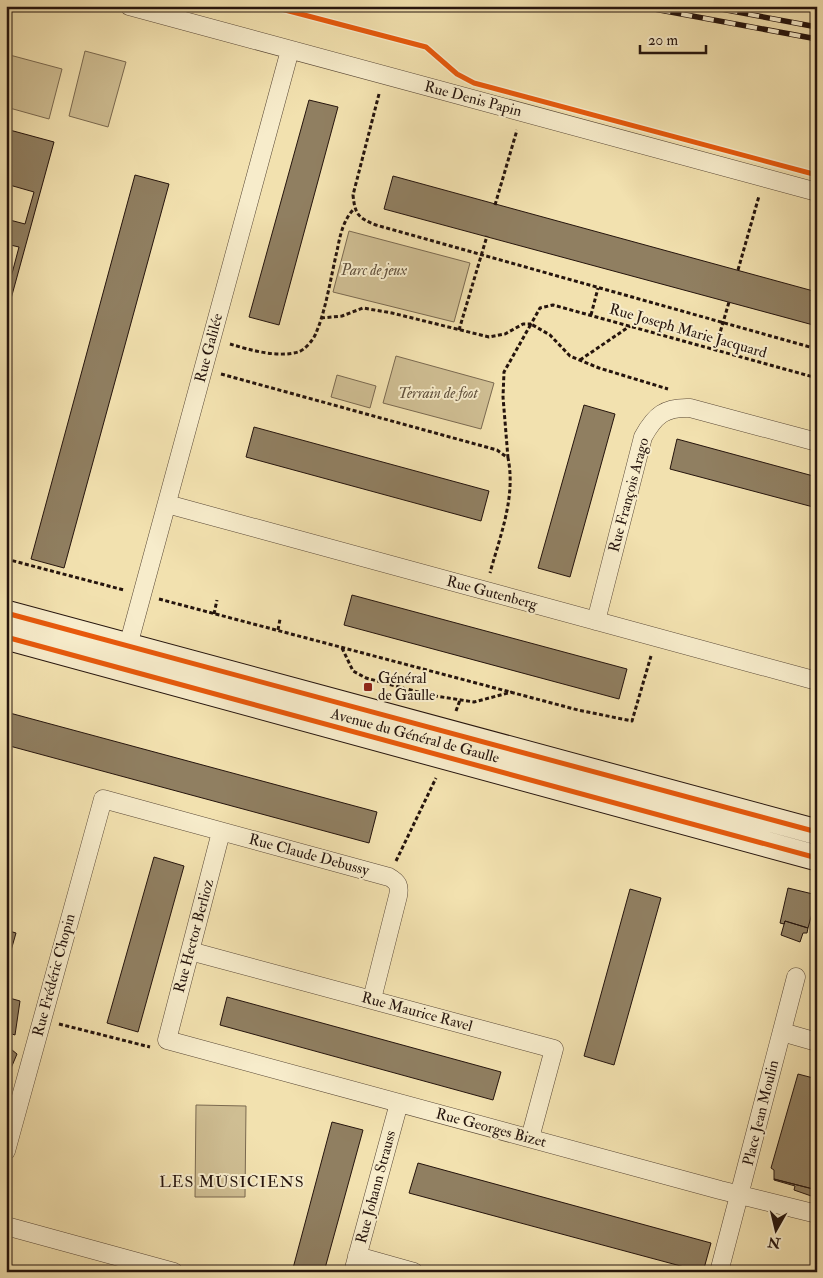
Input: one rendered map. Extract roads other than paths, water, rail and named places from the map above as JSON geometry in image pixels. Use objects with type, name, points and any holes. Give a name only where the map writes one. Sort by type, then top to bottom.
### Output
[{"type":"main road","name":"Avenue du Général de Gaulle","points":[[6,613],[817,832]]},
{"type":"main road","name":"Avenue du Général de Gaulle","points":[[6,636],[817,858]]},
{"type":"street","name":"Rue Denis Papin","points":[[129,6],[817,192]]},
{"type":"street","name":"Rue Galilée","points":[[128,646],[290,50]]},
{"type":"street","name":"Rue François Arago","points":[[596,621],[643,437],[648,427],[661,414],[678,408],[690,408],[817,442]]},
{"type":"street","name":"Rue Gutenberg","points":[[166,504],[817,681]]},
{"type":"street","name":"Rue Claude Debussy","points":[[103,799],[390,877],[397,882],[400,889],[372,999]]},
{"type":"street","name":"Rue Frédéric Chopin","points":[[6,1151],[103,799]]},
{"type":"street","name":"Rue Hector Berlioz","points":[[167,1040],[221,832]]},
{"type":"street","name":"Rue Maurice Ravel","points":[[190,951],[554,1049],[530,1138]]},
{"type":"street","name":"Place Jean Moulin","points":[[719,1272],[796,977]]},
{"type":"street","points":[[782,1032],[817,1042]]},
{"type":"street","name":"Rue Georges Bizet","points":[[167,1040],[739,1195],[817,1214]]},
{"type":"street","name":"Rue Johann Strauss","points":[[355,1264],[400,1103]]},
{"type":"street","points":[[6,1226],[174,1272]]},
{"type":"street","points":[[355,1264],[414,1272]]},
{"type":"railway","points":[[638,6],[817,39]]},
{"type":"railway","points":[[705,6],[817,27]]},
{"type":"place","name":"Général de Gaulle","points":[[368,687]]},
{"type":"district","name":"LES MUSICIENS","points":[[232,1182]]},
{"type":"park label","name":"Parc de jeux","points":[[374,270]]},
{"type":"park label","name":"Terrain de foot","points":[[438,393]]}]
